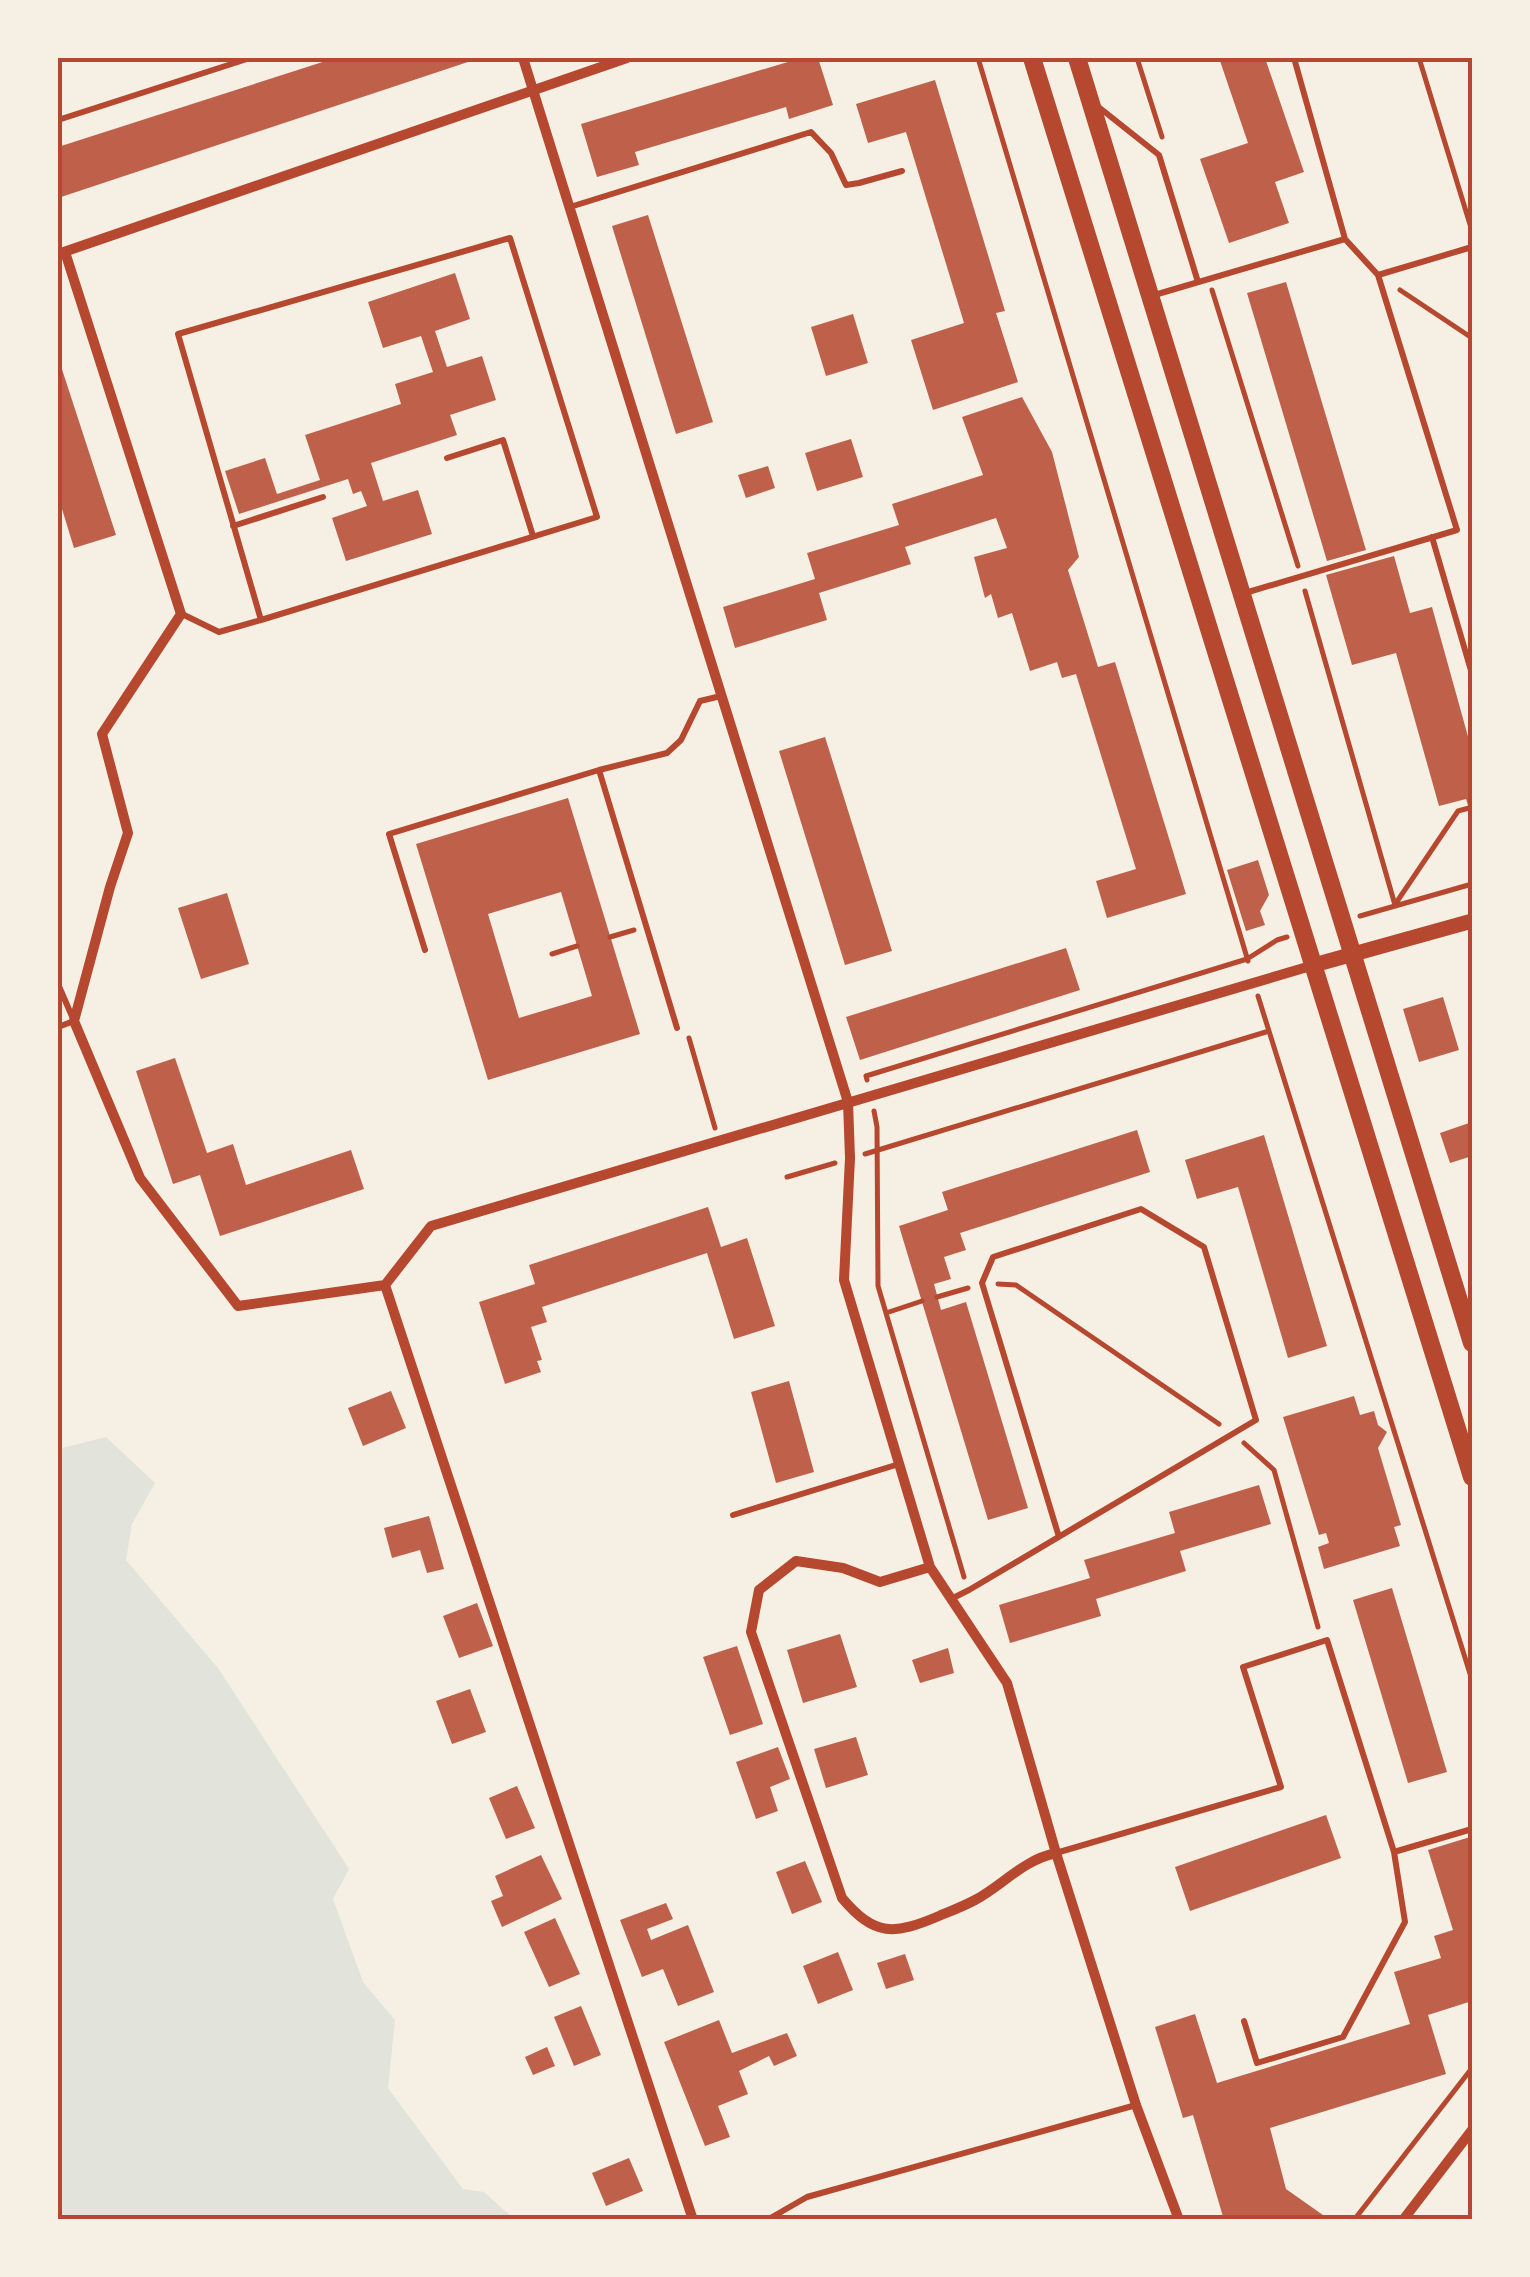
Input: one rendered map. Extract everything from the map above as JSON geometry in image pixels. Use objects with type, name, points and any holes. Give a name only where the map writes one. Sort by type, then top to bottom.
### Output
[{"type":"main road","points":[[1032,58],[1472,1478]]},
{"type":"main road","points":[[1077,58],[1472,1342]]},
{"type":"street","points":[[523,58],[848,1102],[850,1158],[844,1280],[930,1567],[1007,1683],[1136,2105],[1179,2220]]},
{"type":"street","points":[[627,58],[61,253],[181,614],[102,734],[128,833],[74,1022],[140,1178],[238,1306],[385,1286],[430,1226],[1472,921]]},
{"type":"street","points":[[385,1286],[693,2220]]},
{"type":"street","points":[[930,1567],[880,1582],[844,1568],[796,1561],[759,1590],[751,1632],[842,1898],[858,1916],[875,1926],[906,1930],[976,1900],[1030,1861],[1056,1853]]},
{"type":"street","points":[[1403,2220],[1472,2130]]},
{"type":"lane","points":[[58,120],[250,58]]},
{"type":"lane","points":[[1243,594],[1456,530],[1378,275],[1345,239],[1294,58]]},
{"type":"lane","points":[[1090,101],[1159,155],[1198,282]]},
{"type":"lane","points":[[570,206],[811,132],[831,153],[846,184],[902,171]]},
{"type":"lane","points":[[181,614],[219,632],[260,620],[597,517],[510,238],[178,334],[260,620]]},
{"type":"lane","points":[[1150,297],[1345,239]]},
{"type":"lane","points":[[1378,275],[1472,247]]},
{"type":"lane","points":[[447,458],[503,440],[534,536]]},
{"type":"lane","points":[[234,526],[323,497]]},
{"type":"lane","points":[[1432,537],[1472,674]]},
{"type":"lane","points":[[425,950],[389,834],[667,753],[682,740],[700,701],[722,696]]},
{"type":"lane","points":[[599,770],[677,1028]]},
{"type":"lane","points":[[58,984],[74,1022],[58,1026]]},
{"type":"lane","points":[[952,1599],[1059,1537],[1256,1420],[1204,1247],[1141,1209],[993,1257],[982,1283],[1059,1537]]},
{"type":"lane","points":[[733,1515],[900,1464]]},
{"type":"lane","points":[[1056,1853],[1281,1787],[1243,1666],[1326,1640],[1394,1852],[1404,1922],[1342,2037],[1257,2063],[1244,2021]]},
{"type":"lane","points":[[1394,1852],[1472,1829]]},
{"type":"lane","points":[[767,2220],[807,2198],[1136,2105]]},
{"type":"path","points":[[978,58],[1254,982],[1472,1680]]},
{"type":"path","points":[[1136,58],[1166,150]]},
{"type":"path","points":[[1419,58],[1472,231]]},
{"type":"path","points":[[1378,275],[1472,338]]},
{"type":"path","points":[[1208,280],[1301,576],[1394,905]]},
{"type":"path","points":[[1394,905],[1458,811],[1469,808]]},
{"type":"path","points":[[1342,921],[1472,884]]},
{"type":"path","points":[[610,937],[646,926]]},
{"type":"path","points":[[866,1076],[1247,959],[1277,940],[1304,932]]},
{"type":"path","points":[[552,954],[577,946]]},
{"type":"path","points":[[677,1028],[686,1027],[718,1140]]},
{"type":"path","points":[[788,1177],[1269,1031]]},
{"type":"path","points":[[937,1297],[982,1283],[1016,1285],[1233,1434],[1274,1470],[1322,1641]]},
{"type":"path","points":[[886,1312],[922,1302]]},
{"type":"path","points":[[1354,2220],[1472,2068]]},
{"type":"shaded area","points":[[106,1437],[155,1483],[132,1524],[126,1560],[218,1668],[349,1869],[333,1899],[363,1982],[395,2020],[388,2088],[463,2189],[484,2192],[514,2219],[70,2220],[58,2214],[58,1449]]},
{"type":"building","points":[[335,58],[480,58],[58,198],[58,147]]},
{"type":"building","points":[[801,58],[818,58],[833,105],[789,119],[786,107],[635,152],[639,165],[597,177],[581,124]]},
{"type":"building","points":[[1219,58],[1265,58],[1304,172],[1275,182],[1289,223],[1229,243],[1200,159],[1248,143]]},
{"type":"building","points":[[935,80],[1005,311],[996,313],[1018,382],[933,410],[911,340],[964,323],[906,132],[868,143],[856,104]]},
{"type":"building","points":[[648,215],[713,422],[676,434],[612,226]]},
{"type":"building","points":[[455,273],[470,319],[435,331],[447,367],[482,356],[496,400],[450,415],[457,435],[371,463],[383,501],[418,490],[432,534],[346,561],[332,518],[367,506],[361,491],[353,494],[348,479],[239,514],[225,471],[265,458],[277,494],[320,480],[305,435],[401,404],[395,384],[433,372],[421,336],[383,348],[368,302]]},
{"type":"building","points":[[1286,282],[1366,550],[1327,561],[1247,293]]},
{"type":"building","points":[[853,314],[868,363],[826,376],[811,327]]},
{"type":"building","points":[[58,357],[116,535],[74,548],[58,496]]},
{"type":"building","points":[[1022,397],[1052,452],[1079,557],[1068,570],[1098,667],[1115,662],[1186,894],[1107,918],[1096,881],[1136,869],[1076,674],[1062,678],[1057,662],[1030,671],[1012,613],[998,618],[991,594],[985,598],[974,557],[1007,548],[996,518],[905,547],[911,564],[819,593],[827,620],[735,648],[723,607],[815,579],[807,553],[899,525],[892,504],[983,475],[962,417]]},
{"type":"building","points":[[851,439],[863,477],[817,491],[805,453]]},
{"type":"building","points":[[768,466],[775,488],[746,498],[738,475]]},
{"type":"building","points":[[1394,556],[1410,613],[1432,607],[1472,751],[1472,818],[1466,799],[1439,806],[1396,653],[1352,665],[1326,575]]},
{"type":"building","points":[[825,737],[892,951],[845,965],[779,751]]},
{"type":"building","points":[[568,798],[640,1034],[488,1080],[416,844]],"holes":[[[561,892],[592,996],[519,1018],[488,914]]]},
{"type":"building","points":[[1258,860],[1269,895],[1260,911],[1265,925],[1246,931],[1227,870]]},
{"type":"building","points":[[227,893],[249,964],[201,979],[178,908]]},
{"type":"building","points":[[1066,948],[1080,990],[860,1060],[846,1017]]},
{"type":"building","points":[[1443,997],[1459,1050],[1419,1062],[1403,1009]]},
{"type":"building","points":[[175,1058],[207,1153],[233,1144],[246,1185],[351,1150],[364,1189],[220,1236],[200,1175],[173,1184],[136,1071]]},
{"type":"building","points":[[1472,1122],[1472,1167],[1469,1157],[1450,1163],[1440,1133]]},
{"type":"building","points":[[1137,1130],[1150,1172],[960,1233],[966,1250],[944,1257],[951,1279],[934,1284],[941,1310],[966,1302],[1028,1508],[988,1520],[899,1226],[948,1210],[942,1192]]},
{"type":"building","points":[[1264,1135],[1327,1346],[1288,1358],[1238,1187],[1197,1199],[1185,1160]]},
{"type":"building","points":[[708,1207],[721,1247],[747,1238],[775,1326],[734,1339],[707,1253],[542,1307],[547,1322],[531,1327],[542,1360],[537,1361],[541,1372],[505,1384],[479,1302],[535,1284],[529,1265]]},
{"type":"building","points":[[789,1381],[814,1472],[776,1483],[751,1392]]},
{"type":"building","points":[[391,1391],[406,1428],[363,1446],[348,1408]]},
{"type":"building","points":[[1354,1396],[1360,1415],[1374,1411],[1378,1425],[1387,1432],[1378,1448],[1401,1525],[1394,1527],[1400,1546],[1324,1569],[1318,1547],[1329,1543],[1326,1533],[1319,1535],[1283,1417]]},
{"type":"building","points":[[1259,1485],[1271,1524],[1180,1551],[1186,1571],[1096,1599],[1101,1616],[1010,1643],[999,1605],[1090,1578],[1084,1560],[1175,1533],[1169,1512]]},
{"type":"building","points":[[429,1516],[444,1569],[427,1573],[420,1550],[392,1558],[384,1528]]},
{"type":"building","points":[[1392,1588],[1447,1772],[1408,1783],[1353,1600]]},
{"type":"building","points":[[477,1603],[493,1646],[459,1658],[443,1616]]},
{"type":"building","points":[[840,1634],[857,1687],[803,1703],[787,1650]]},
{"type":"building","points":[[737,1646],[763,1724],[730,1735],[703,1657]]},
{"type":"building","points":[[948,1648],[954,1673],[920,1683],[912,1660]]},
{"type":"building","points":[[470,1689],[486,1732],[452,1744],[436,1701]]},
{"type":"building","points":[[856,1737],[868,1775],[826,1788],[814,1749]]},
{"type":"building","points":[[778,1747],[790,1779],[770,1787],[778,1811],[756,1819],[736,1762]]},
{"type":"building","points":[[517,1786],[535,1828],[506,1839],[489,1798]]},
{"type":"building","points":[[1326,1815],[1341,1858],[1190,1911],[1175,1867]]},
{"type":"building","points":[[1470,1837],[1472,2001],[1428,2015],[1446,2074],[1270,2128],[1286,2189],[1330,2220],[1224,2220],[1193,2115],[1183,2118],[1155,2027],[1195,2014],[1217,2083],[1410,2024],[1394,1972],[1441,1958],[1434,1936],[1453,1930],[1428,1850]]},
{"type":"building","points":[[541,1855],[562,1899],[502,1927],[491,1901],[503,1896],[495,1876]]},
{"type":"building","points":[[805,1861],[822,1902],[792,1914],[776,1872]]},
{"type":"building","points":[[666,1903],[673,1919],[647,1929],[651,1940],[688,1925],[714,1992],[678,2006],[663,1969],[642,1977],[620,1920]]},
{"type":"building","points":[[555,1918],[580,1974],[549,1987],[524,1932]]},
{"type":"building","points":[[838,1952],[853,1990],[818,2004],[803,1966]]},
{"type":"building","points":[[905,1954],[914,1980],[886,1989],[877,1963]]},
{"type":"building","points":[[581,2006],[601,2055],[574,2066],[554,2017]]},
{"type":"building","points":[[719,2020],[732,2053],[787,2033],[797,2056],[774,2066],[769,2056],[739,2071],[748,2094],[718,2106],[730,2137],[705,2146],[664,2042]]},
{"type":"building","points":[[547,2047],[555,2066],[533,2075],[525,2057]]},
{"type":"building","points":[[629,2158],[643,2191],[606,2206],[592,2173]]}]
